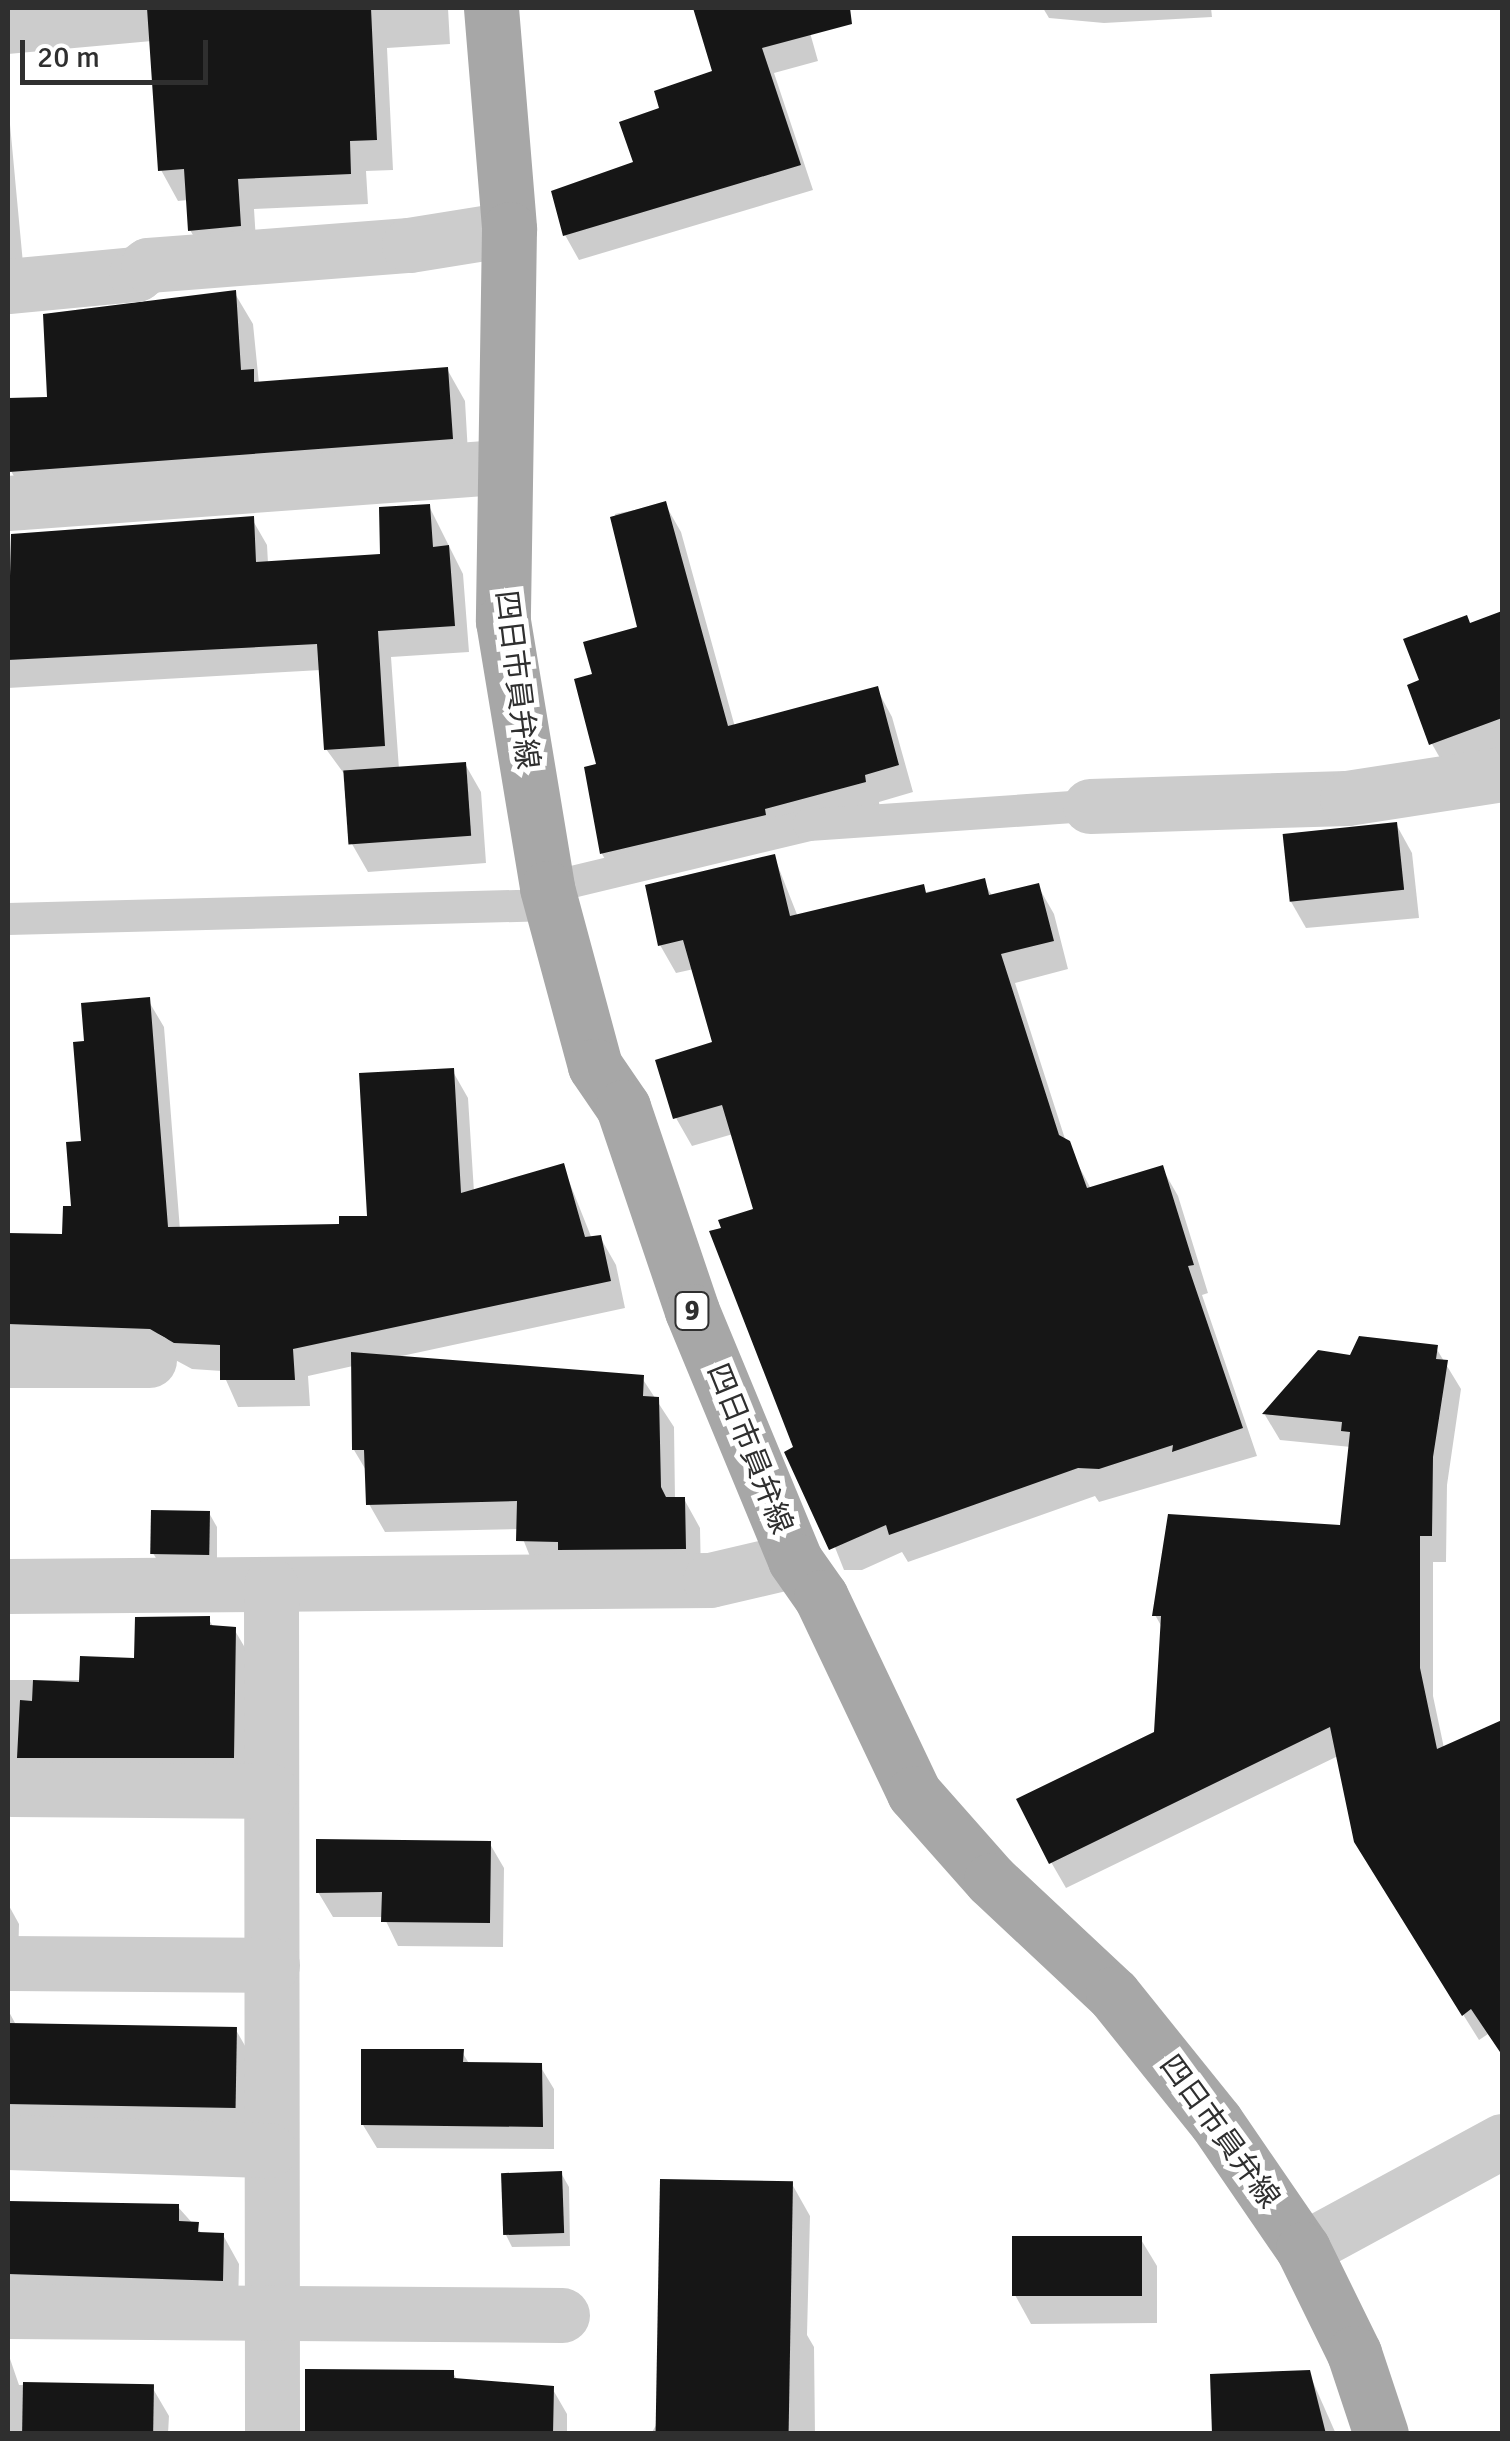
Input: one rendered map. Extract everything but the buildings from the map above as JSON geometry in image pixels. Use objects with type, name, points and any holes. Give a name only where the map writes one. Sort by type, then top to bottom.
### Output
[{"type":"main road","name":"四日市員弁線","points":[[491,8],[508,229],[503,621],[549,897],[595,1066],[623,1107],[692,1311],[795,1560],[820,1597],[914,1793],[991,1880],[1113,1994],[1216,2122],[1303,2250],[1354,2352],[1382,2434]]},
{"type":"street","points":[[8,286],[136,274],[148,265],[409,245],[508,229]]},
{"type":"street","points":[[8,503],[502,467]]},
{"type":"street","points":[[1090,806],[1347,798],[1502,774]]},
{"type":"street","points":[[8,1360],[149,1360]]},
{"type":"street","points":[[8,1586],[710,1580],[795,1560]]},
{"type":"street","points":[[272,1586],[272,2434]]},
{"type":"street","points":[[12,1789],[272,1790]]},
{"type":"street","points":[[8,1963],[272,1965]]},
{"type":"street","points":[[8,2142],[269,2150]]},
{"type":"street","points":[[1303,2250],[1486,2149]]},
{"type":"street","points":[[8,2312],[562,2315]]},
{"type":"lane","points":[[8,919],[549,897],[809,826],[1090,806]]}]
